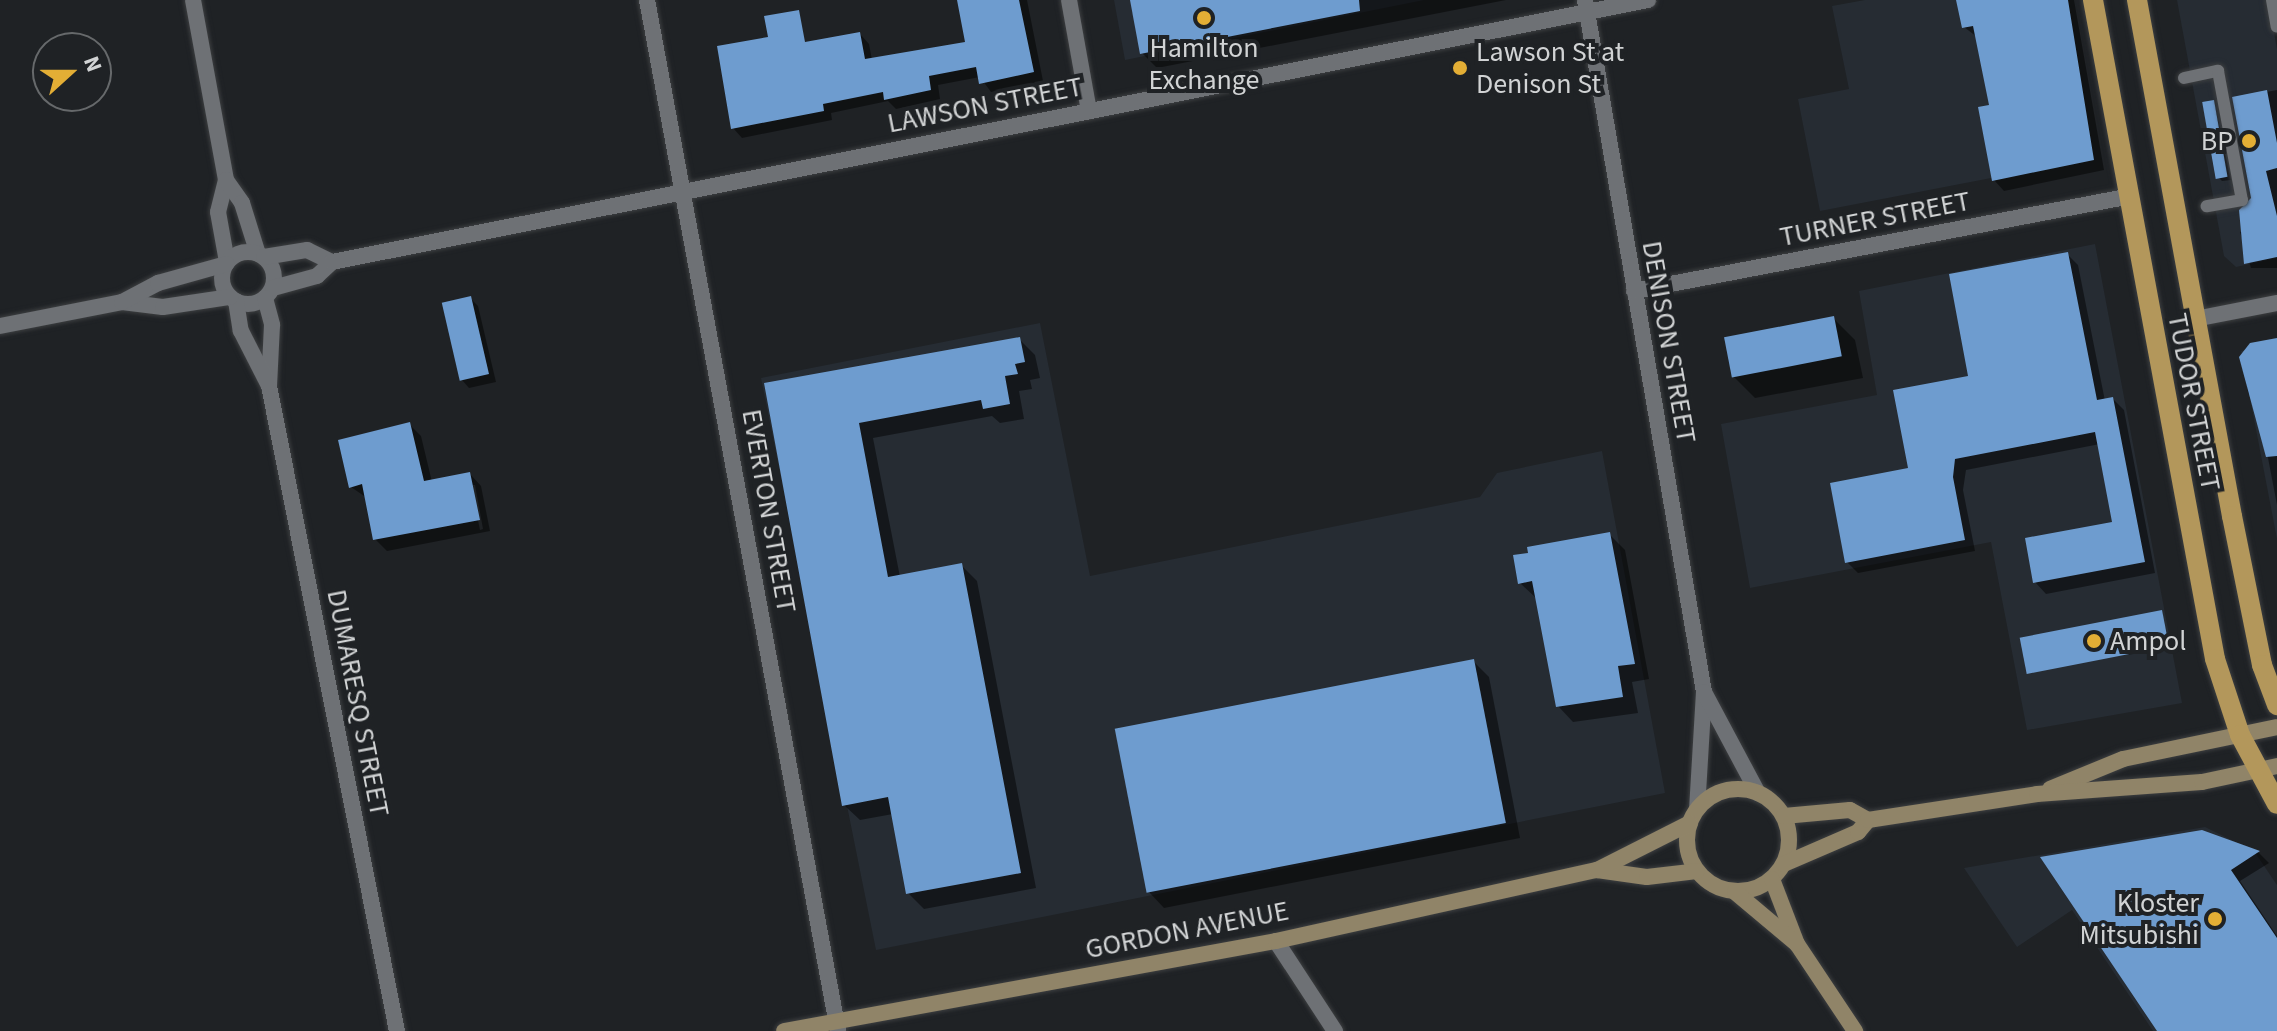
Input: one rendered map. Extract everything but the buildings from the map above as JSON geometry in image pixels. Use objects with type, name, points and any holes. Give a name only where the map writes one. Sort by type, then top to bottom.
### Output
[{"type":"main road","name":"TUDOR STREET","points":[[2093,0],[2126,197],[2215,659],[2240,735],[2256,771],[2277,804]]},
{"type":"main road","name":"TUDOR STREET","points":[[2137,0],[2262,665],[2277,705]]},
{"type":"main road","points":[[2037,794],[2123,759],[2277,727]]},
{"type":"main road","points":[[1784,816],[1850,810],[1868,820],[2037,794],[2143,788],[2277,766]]},
{"type":"main road","points":[[1735,892],[1772,879],[1784,864],[1789,840],[1784,816],[1758,793],[1721,792],[1694,816],[1687,848],[1697,871],[1714,886],[1735,892],[1797,944]]},
{"type":"main road","name":"GORDON AVENUE","points":[[784,1031],[836,1026],[1276,941],[1597,870],[1694,816]]},
{"type":"main road","points":[[1784,864],[1858,832],[1868,820]]},
{"type":"main road","name":"GORDON AVENUE","points":[[1597,870],[1647,877],[1697,871]]},
{"type":"main road","points":[[1772,879],[1797,944],[1855,1031]]},
{"type":"street","points":[[193,0],[226,180],[218,212],[227,263],[222,279],[233,299]]},
{"type":"street","name":"EVERTON STREET","points":[[647,0],[836,1026]]},
{"type":"street","points":[[1069,0],[1089,111]]},
{"type":"street","name":"LAWSON STREET","points":[[269,293],[317,276],[332,262],[1089,111],[1586,6],[1648,0]]},
{"type":"street","name":"DENISON STREET","points":[[1586,6],[1704,692],[1694,816]]},
{"type":"street","points":[[122,302],[163,307],[233,299],[253,304],[269,293],[274,273],[261,255],[242,203],[226,180]]},
{"type":"street","name":"TURNER STREET","points":[[1634,291],[2126,197]]},
{"type":"street","name":"LAWSON STREET","points":[[261,255],[307,250],[332,262]]},
{"type":"street","points":[[0,326],[122,302],[158,283],[227,263],[241,253],[261,255]]},
{"type":"street","name":"DUMARESQ STREET","points":[[269,293],[272,325],[269,386],[397,1031]]},
{"type":"street","name":"DUMARESQ STREET","points":[[233,299],[241,331],[269,386]]},
{"type":"street","points":[[2195,319],[2277,303]]},
{"type":"street","name":"DENISON STREET","points":[[1704,692],[1758,793]]},
{"type":"street","points":[[1276,941],[1335,1031]]},
{"type":"lane","points":[[2272,0],[2277,27]]},
{"type":"lane","points":[[2184,78],[2218,71],[2237,171],[2242,200],[2207,206]]},
{"type":"shaded area","name":"Hamilton Exchange","points":[[1114,0],[1424,0],[1125,60]]},
{"type":"shaded area","points":[[1865,0],[2050,0],[2080,161],[1820,211],[1798,99],[1849,89],[1832,6]]},
{"type":"shaded area","points":[[2177,0],[2268,0],[2277,49],[2277,258],[2236,267],[2224,256]]},
{"type":"shaded area","points":[[2095,244],[2182,703],[2027,730],[1991,542],[1750,588],[1721,424],[1877,395],[1859,291]]},
{"type":"shaded area","points":[[1040,323],[1090,576],[1480,497],[1497,473],[1602,451],[1665,793],[876,950],[761,378]]},
{"type":"shaded area","points":[[2277,344],[2277,539],[2241,351]]},
{"type":"shaded area","points":[[2205,827],[2254,851],[2277,885],[2277,1031],[2153,1031],[2072,910],[2017,947],[1964,868]]},
{"type":"place","name":"Hamilton Exchange","points":[[1204,18]]},
{"type":"place","name":"Lawson St at Denison St","points":[[1460,68]]},
{"type":"place","name":"BP","points":[[2249,141]]},
{"type":"place","name":"Ampol","points":[[2094,641]]},
{"type":"place","name":"Kloster Mitsubishi","points":[[2215,919]]}]
